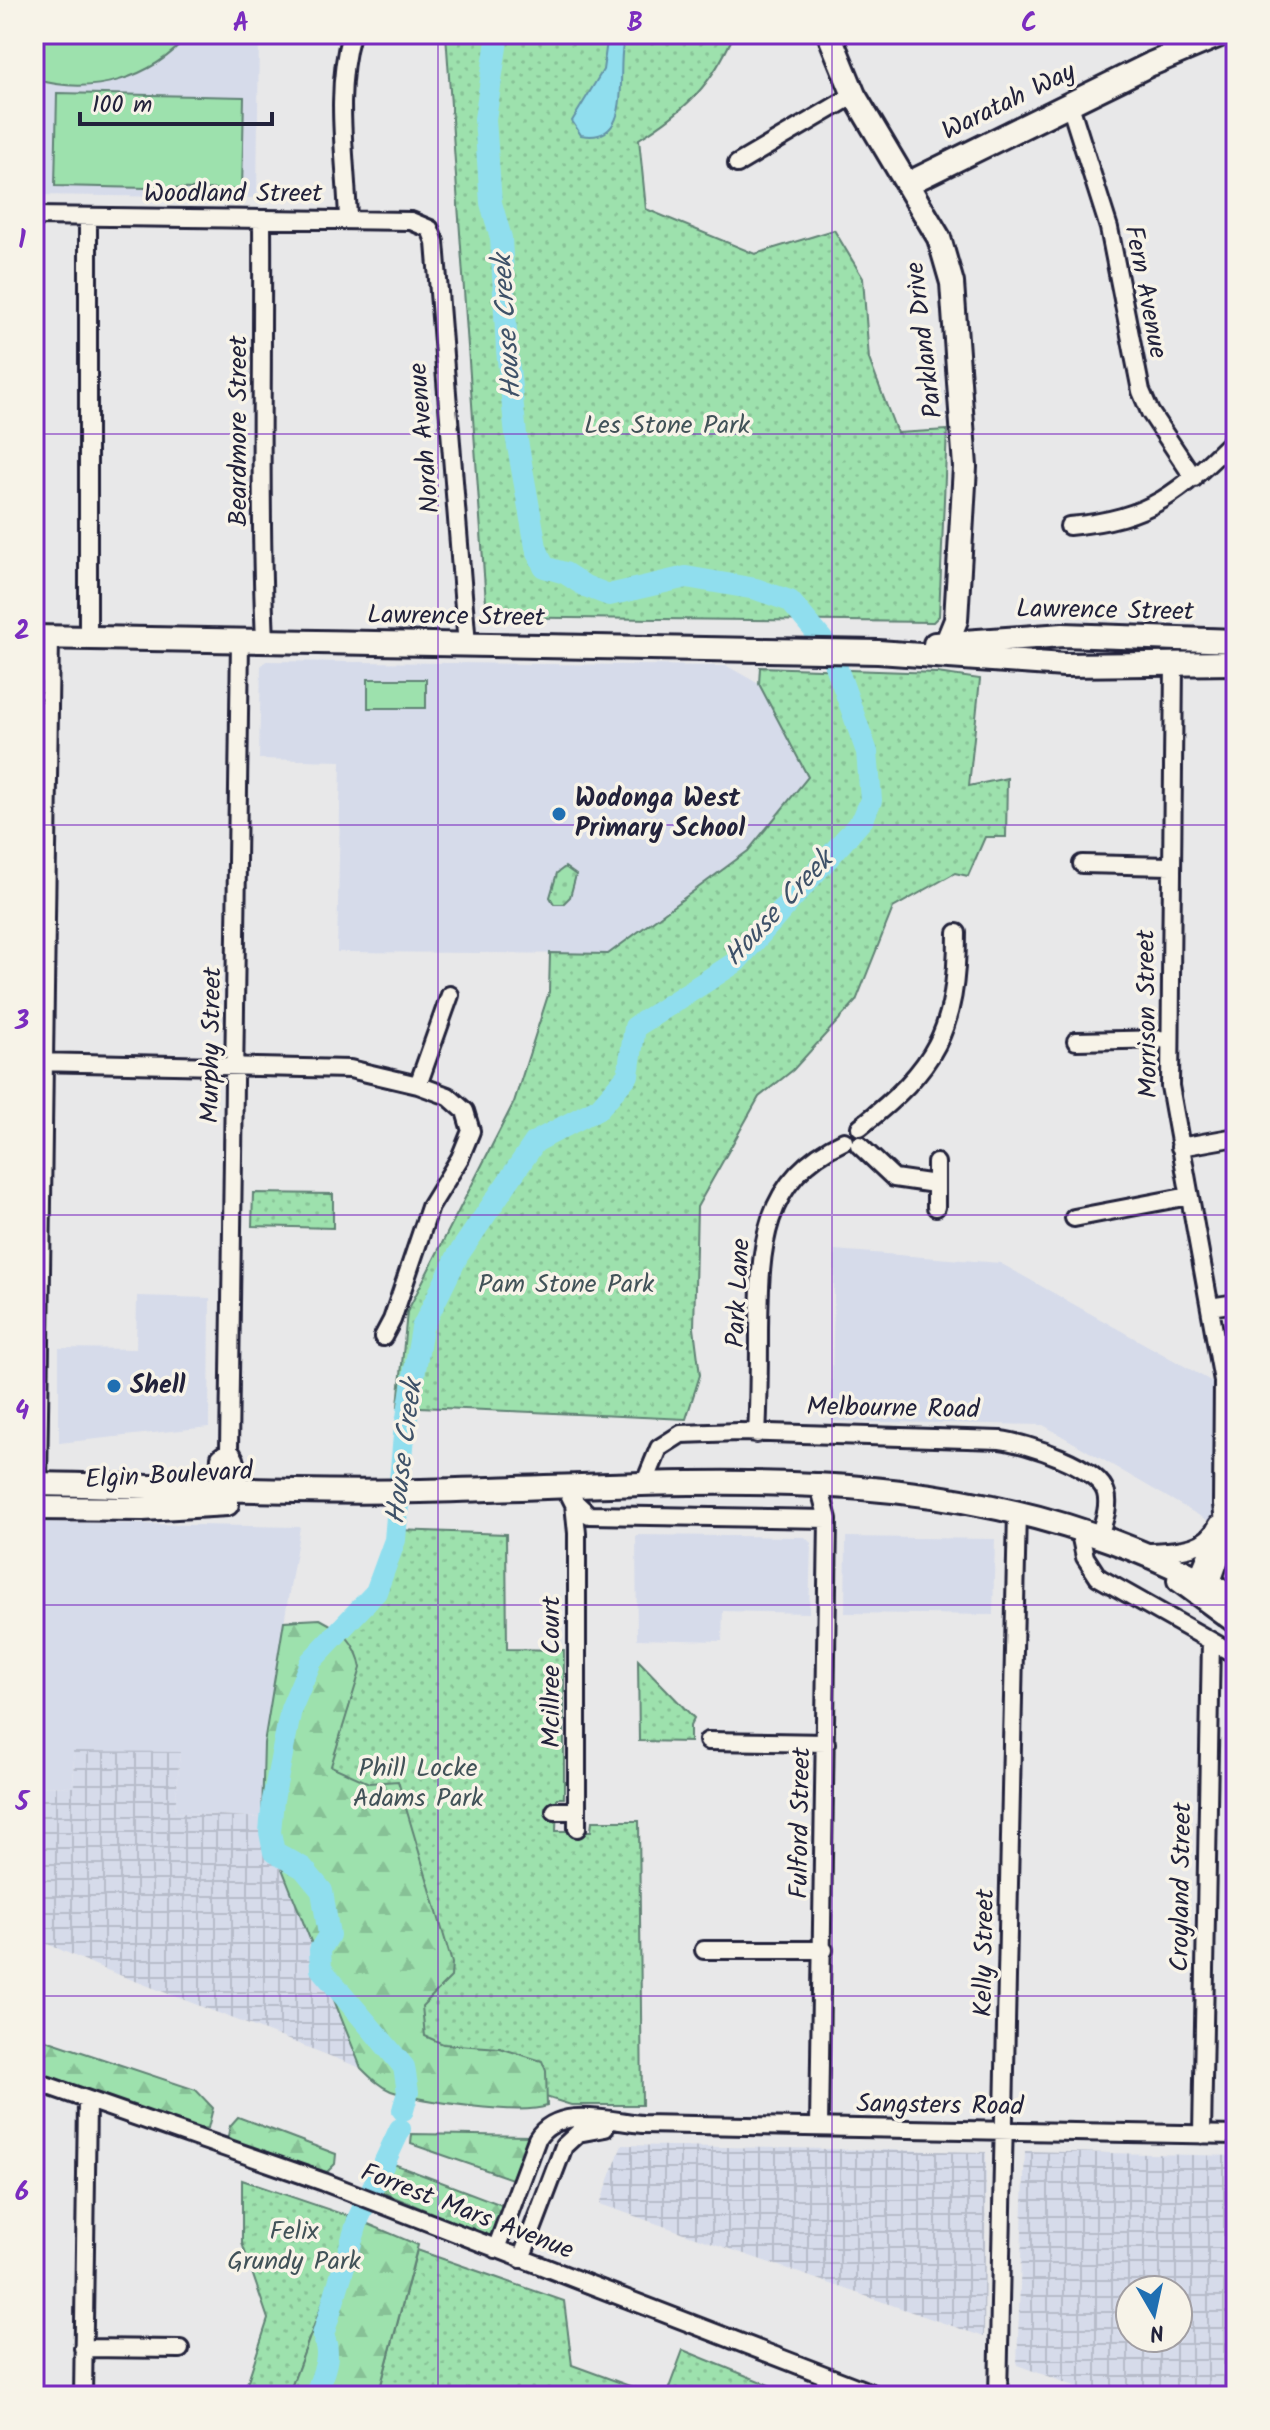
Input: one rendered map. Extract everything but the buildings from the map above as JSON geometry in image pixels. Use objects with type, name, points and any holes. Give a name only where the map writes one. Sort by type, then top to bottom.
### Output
[{"type":"main road","name":"Parkland Drive","points":[[829,34],[854,95],[909,183],[946,257],[955,310],[965,467],[956,640]]},
{"type":"main road","name":"Waratah Way","points":[[909,183],[1070,105],[1169,45],[1222,34]]},
{"type":"main road","name":"Lawrence Street","points":[[42,637],[878,652],[956,640],[1064,665],[1236,641]]},
{"type":"main road","name":"Lawrence Street","points":[[1174,651],[1236,663]]},
{"type":"main road","points":[[568,1491],[645,1482],[829,1483],[957,1498],[1017,1511],[1089,1533],[1236,1599]]},
{"type":"main road","name":"Elgin Boulevard","points":[[36,1484],[83,1485],[183,1498]]},
{"type":"main road","points":[[83,1485],[90,1494],[90,1509]]},
{"type":"main road","name":"Elgin Boulevard","points":[[34,1508],[90,1509],[183,1498],[307,1494],[568,1491]]},
{"type":"main road","points":[[1201,1585],[1236,1622]]},
{"type":"street","points":[[348,219],[342,91],[344,59],[351,34]]},
{"type":"street","points":[[737,164],[854,95]]},
{"type":"street","name":"Fern Avenue","points":[[1070,105],[1109,228],[1141,391],[1150,412],[1194,478]]},
{"type":"street","name":"Woodland Street","points":[[34,216],[411,221],[430,229]]},
{"type":"street","points":[[88,217],[88,638]]},
{"type":"street","name":"Beardmore Street","points":[[262,220],[264,298],[259,368],[263,545],[261,597],[265,641]]},
{"type":"street","name":"Norah Avenue","points":[[430,229],[435,242],[467,645]]},
{"type":"street","points":[[1069,526],[1110,522],[1137,514],[1194,478],[1236,437]]},
{"type":"street","points":[[36,1484],[42,637]]},
{"type":"street","name":"Murphy Street","points":[[228,1497],[237,1480],[236,1457],[229,1450],[240,641]]},
{"type":"street","name":"Morrison Street","points":[[1174,651],[1170,1086],[1223,1381],[1222,1504],[1226,1545],[1201,1585]]},
{"type":"street","points":[[1082,864],[1171,866]]},
{"type":"street","name":"Park Lane","points":[[757,1434],[760,1265],[764,1233],[786,1188],[798,1172],[821,1152],[852,1143],[848,1127],[860,1127],[899,1096],[935,1052],[952,1007],[957,933]]},
{"type":"street","points":[[418,1085],[450,995]]},
{"type":"street","points":[[1076,1041],[1169,1039]]},
{"type":"street","points":[[38,1062],[350,1069],[418,1085],[448,1096],[465,1111],[471,1131],[430,1207],[392,1320],[383,1337]]},
{"type":"street","points":[[1180,1147],[1236,1137]]},
{"type":"street","points":[[852,1143],[894,1178],[935,1184]]},
{"type":"street","points":[[936,1163],[936,1207]]},
{"type":"street","points":[[1074,1218],[1189,1196]]},
{"type":"street","points":[[1210,1307],[1236,1303]]},
{"type":"street","name":"Melbourne Road","points":[[645,1482],[656,1451],[676,1435],[989,1439],[1027,1445],[1095,1477],[1103,1486],[1107,1505],[1089,1533],[1085,1557],[1098,1577],[1236,1655]]},
{"type":"street","name":"Fulford Street","points":[[819,2127],[829,1483]]},
{"type":"street","points":[[568,1491],[582,1512],[599,1516],[828,1519]]},
{"type":"street","name":"Mcillree Court","points":[[568,1491],[577,1533],[577,1828]]},
{"type":"street","name":"Morrison Street","points":[[1201,1585],[1222,1504]]},
{"type":"street","name":"Kelly Street","points":[[998,2396],[1017,1511]]},
{"type":"street","points":[[577,1533],[586,1520],[599,1516]]},
{"type":"street","points":[[1146,1557],[1197,1546],[1210,1538],[1218,1524]]},
{"type":"street","name":"Croyland Street","points":[[1202,2135],[1211,1641]]},
{"type":"street","points":[[708,1741],[826,1743]]},
{"type":"street","points":[[555,1811],[576,1811]]},
{"type":"street","points":[[704,1950],[824,1950]]},
{"type":"street","name":"Forrest Mars Avenue","points":[[34,2081],[391,2207],[879,2396]]},
{"type":"street","points":[[83,2396],[87,2101]]},
{"type":"street","name":"Sangsters Road","points":[[496,2249],[537,2139],[548,2125],[568,2118],[642,2124],[1236,2135]]},
{"type":"street","name":"Sangsters Road","points":[[521,2259],[564,2144],[582,2131],[642,2124]]},
{"type":"street","points":[[83,2348],[180,2349]]},
{"type":"shaded area","points":[[34,34],[259,34],[257,198],[34,195]]},
{"type":"shaded area","name":"Wodonga West Primary School","points":[[266,661],[727,666],[759,684],[808,777],[748,851],[608,954],[337,952],[341,761],[259,759],[261,666]]},
{"type":"shaded area","points":[[835,1250],[1000,1263],[1236,1395],[1236,1537],[1043,1425],[831,1421]]},
{"type":"shaded area","points":[[137,1296],[210,1298],[209,1427],[59,1443],[59,1348],[136,1349]]},
{"type":"shaded area","points":[[34,1522],[300,1527],[264,1743],[262,1818],[175,1812],[180,1752],[73,1752],[74,1787],[34,1786]]},
{"type":"shaded area","points":[[636,1535],[805,1537],[811,1543],[809,1613],[723,1611],[722,1641],[637,1639]]},
{"type":"shaded area","points":[[846,1537],[995,1539],[993,1615],[845,1613]]},
{"type":"shaded area","points":[[73,1751],[180,1752],[175,1812],[262,1818],[361,2068],[104,1969],[34,1938],[34,1786],[74,1787]]},
{"type":"shaded area","points":[[622,2145],[986,2152],[984,2337],[600,2204]]},
{"type":"shaded area","points":[[1025,2151],[1236,2156],[1236,2396],[1102,2396],[1017,2365]]},
{"type":"green space","points":[[34,34],[190,34],[157,63],[139,73],[119,80],[77,86],[34,79]]},
{"type":"green space","name":"Les Stone Park","points":[[446,34],[734,34],[726,52],[696,95],[671,118],[639,139],[646,209],[755,254],[834,230],[863,278],[869,359],[897,433],[947,430],[939,616],[933,622],[487,617]]},
{"type":"green space","points":[[57,93],[244,97],[242,190],[55,186]]},
{"type":"green space","name":"Pam Stone Park","points":[[760,667],[937,673],[980,679],[969,786],[1007,778],[1006,837],[985,837],[968,876],[955,873],[893,908],[856,1001],[793,1070],[759,1097],[697,1207],[694,1328],[700,1375],[686,1419],[398,1406],[407,1312],[514,1102],[549,992],[550,953],[608,954],[748,851],[808,777],[759,684]]},
{"type":"green space","points":[[368,679],[426,679],[426,708],[368,708]]},
{"type":"green space","points":[[565,867],[576,875],[570,897],[563,904],[554,904],[550,897],[557,873]]},
{"type":"green space","points":[[253,1193],[333,1194],[333,1228],[252,1226]]},
{"type":"green space","name":"Phill Locke Adams Park","points":[[397,1530],[506,1534],[507,1649],[564,1650],[564,1798],[557,1798],[556,1831],[591,1831],[592,1821],[639,1821],[642,2105],[571,2105],[441,2064],[341,1997],[321,1969],[320,1950],[287,1861],[274,1852],[270,1832],[335,1640],[376,1592]]},
{"type":"green space","points":[[320,1619],[347,1638],[356,1651],[361,1668],[331,1766],[369,1783],[398,1781],[452,1963],[451,1977],[422,2006],[425,2036],[443,2044],[500,2048],[542,2061],[546,2071],[547,2106],[534,2109],[493,2108],[424,2099],[387,2089],[361,2068],[262,1818],[264,1743],[284,1621]]},
{"type":"green space","points":[[638,1660],[694,1718],[690,1726],[690,1742],[639,1741]]},
{"type":"green space","points":[[34,2036],[196,2090],[213,2108],[208,2128],[183,2129],[34,2073]]},
{"type":"green space","points":[[238,2117],[336,2154],[335,2164],[327,2172],[227,2141],[230,2126]]},
{"type":"green space","points":[[412,2134],[530,2136],[515,2180],[411,2144]]},
{"type":"green space","points":[[391,2163],[502,2205],[491,2237],[379,2191]]},
{"type":"green space","name":"Felix Grundy Park","points":[[242,2180],[354,2218],[288,2396],[243,2396],[268,2319],[242,2243]]},
{"type":"green space","points":[[354,2218],[418,2245],[378,2396],[288,2396]]},
{"type":"green space","points":[[417,2250],[564,2301],[572,2365],[657,2396],[378,2396]]},
{"type":"green space","points":[[683,2350],[796,2396],[666,2396]]},
{"type":"water","points":[[608,34],[634,34],[623,45],[616,119],[609,130],[597,135],[581,135],[572,121],[603,70]]},
{"type":"waterway","name":"House Creek","points":[[403,2110],[408,2092],[404,2067],[321,1969],[320,1950],[329,1935],[322,1891],[303,1868],[274,1852],[270,1832],[273,1800],[291,1709],[311,1661],[376,1592],[395,1540],[404,1435],[422,1328],[458,1255],[535,1142],[599,1108],[628,1075],[635,1027],[736,962],[863,819],[871,800],[867,752],[830,649],[790,601],[756,589],[686,577],[609,595],[585,586],[565,573],[544,567],[536,547],[516,435],[507,350],[501,238],[491,203],[485,119],[498,34]]},
{"type":"waterway","name":"House Creek","points":[[315,2396],[327,2358],[323,2335],[359,2217],[400,2129]]},
{"type":"place","name":"Wodonga West Primary School","points":[[559,814]]},
{"type":"place","name":"Shell","points":[[114,1386]]}]
